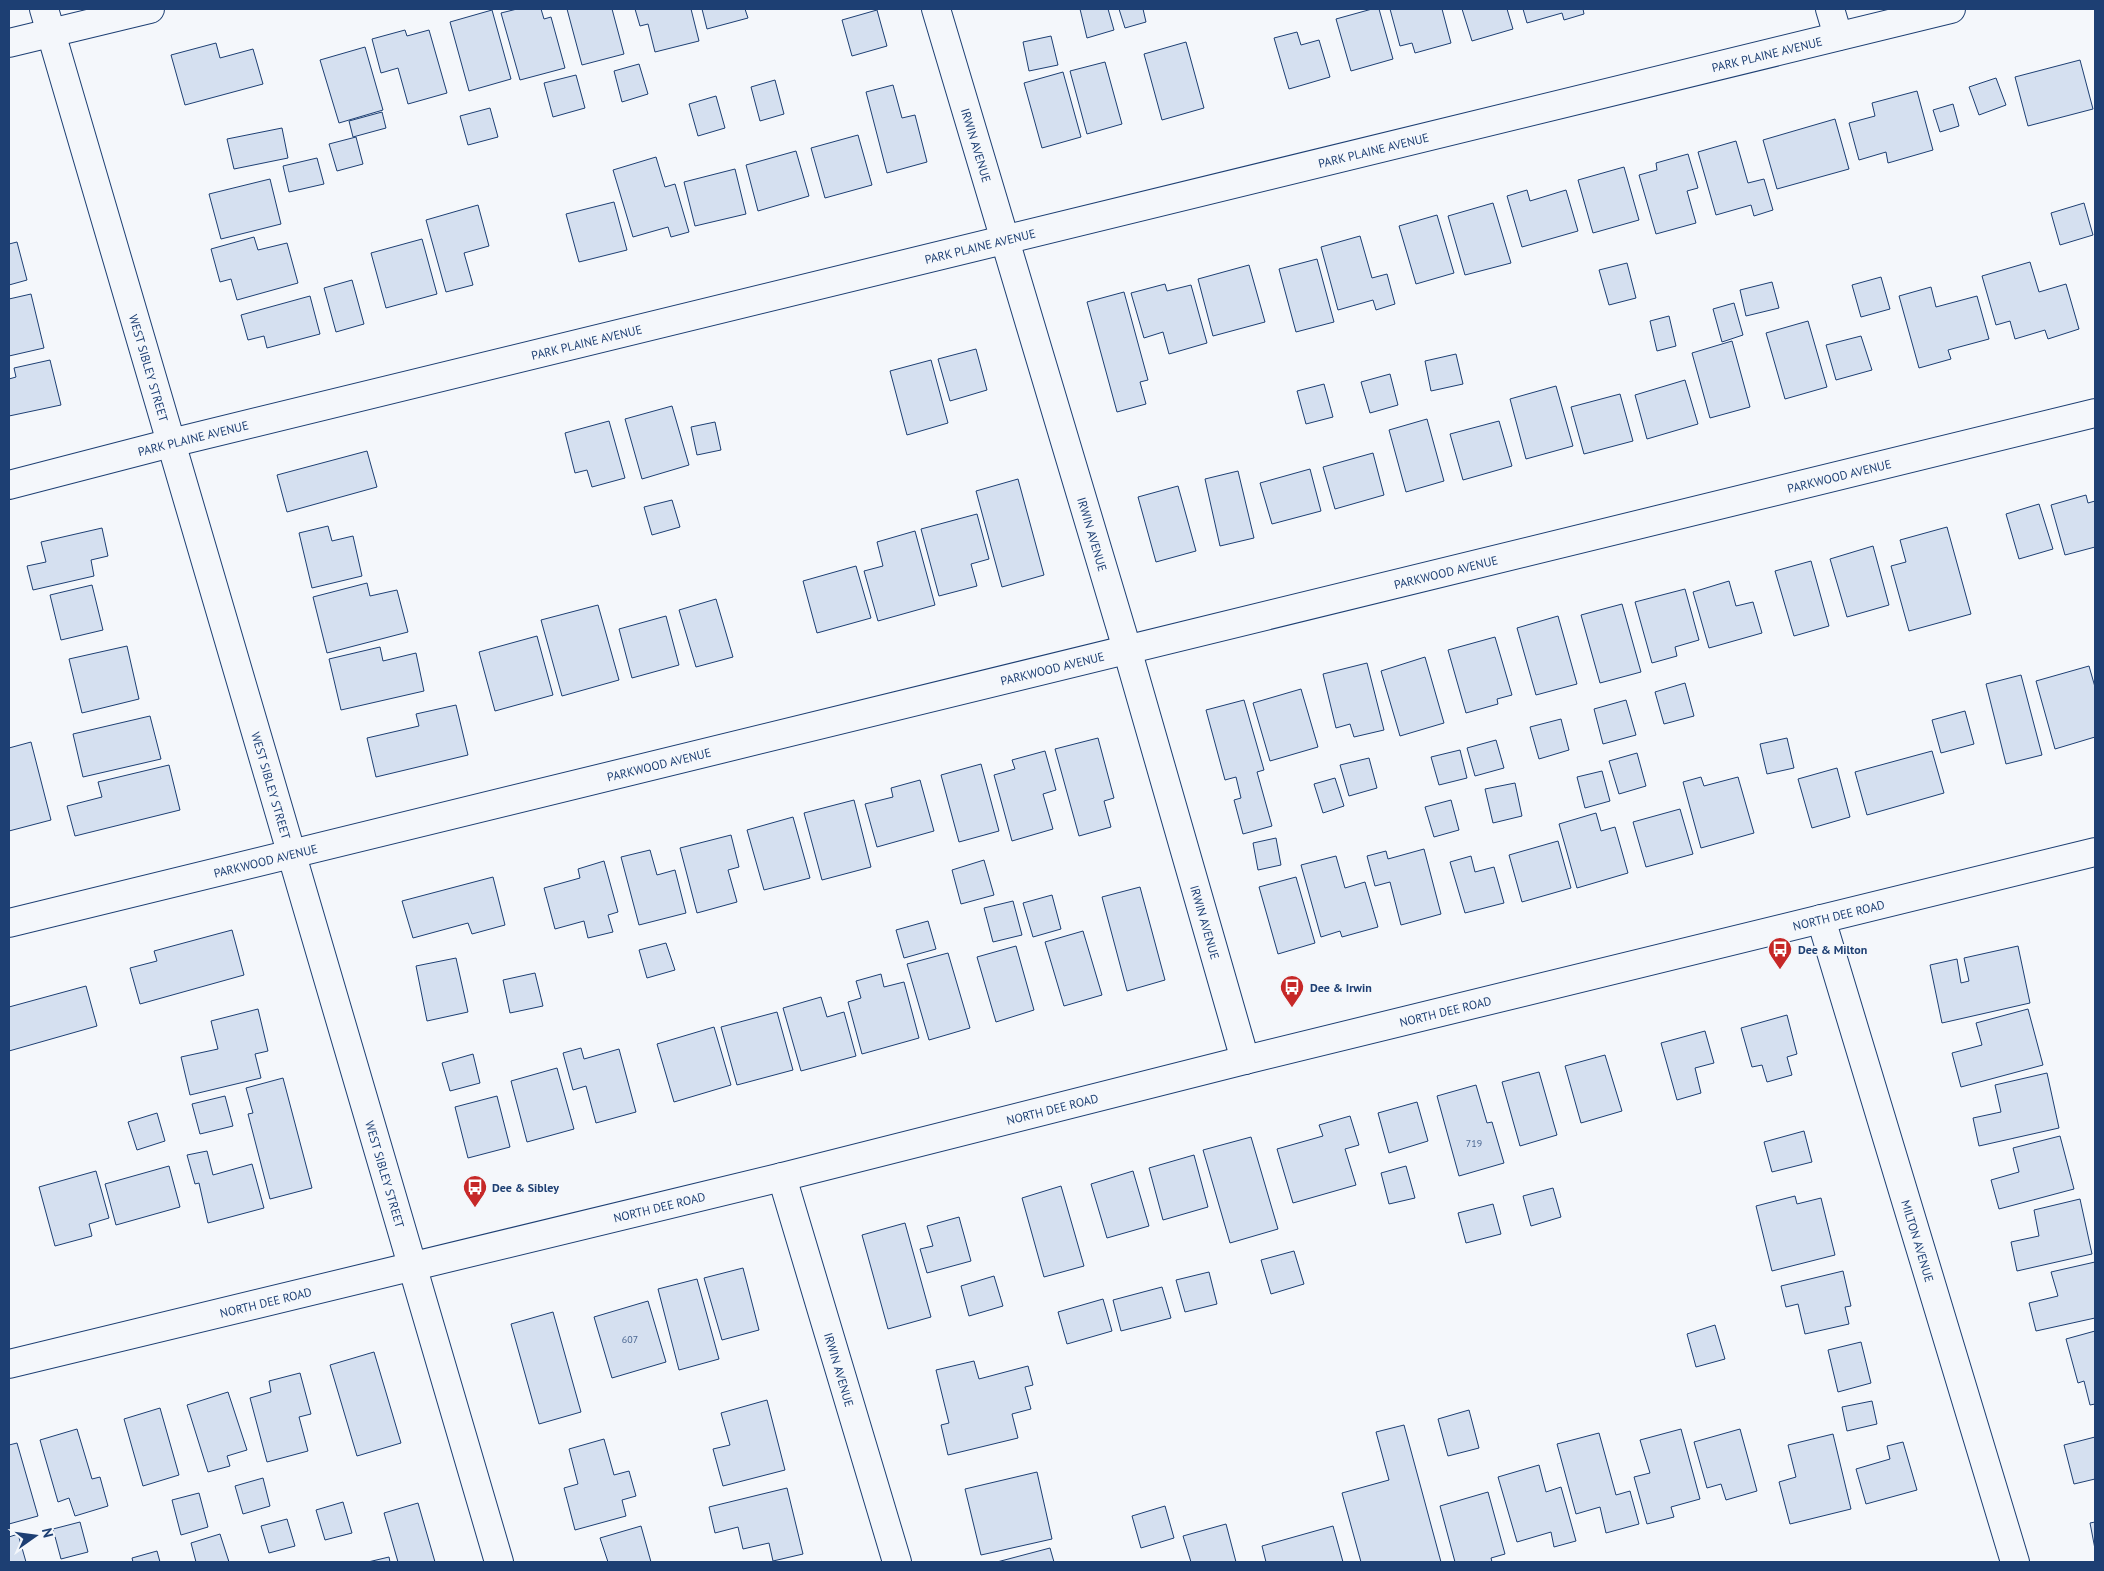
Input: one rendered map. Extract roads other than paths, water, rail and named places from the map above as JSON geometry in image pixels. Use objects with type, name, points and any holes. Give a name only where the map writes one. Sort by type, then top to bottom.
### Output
[{"type":"street","points":[[9,44],[47,21],[150,9]]},
{"type":"street","name":"IRWIN AVENUE","points":[[936,9],[1127,649],[1245,1060]]},
{"type":"street","points":[[1830,9],[1838,36]]},
{"type":"street","name":"PARK PLAINE AVENUE","points":[[9,484],[1951,9]]},
{"type":"street","name":"WEST SIBLEY STREET","points":[[47,21],[500,1562]]},
{"type":"street","name":"PARKWOOD AVENUE","points":[[9,923],[2095,413]]},
{"type":"street","name":"NORTH DEE ROAD","points":[[9,1364],[782,1177],[1245,1060],[2095,852]]},
{"type":"street","name":"MILTON AVENUE","points":[[1822,919],[2015,1562]]},
{"type":"street","name":"IRWIN AVENUE","points":[[782,1177],[896,1562]]},
{"type":"place","name":"Dee & Milton","points":[[1780,970]]},
{"type":"place","name":"Dee & Irwin","points":[[1292,1008]]},
{"type":"place","name":"Dee & Sibley","points":[[475,1208]]}]
